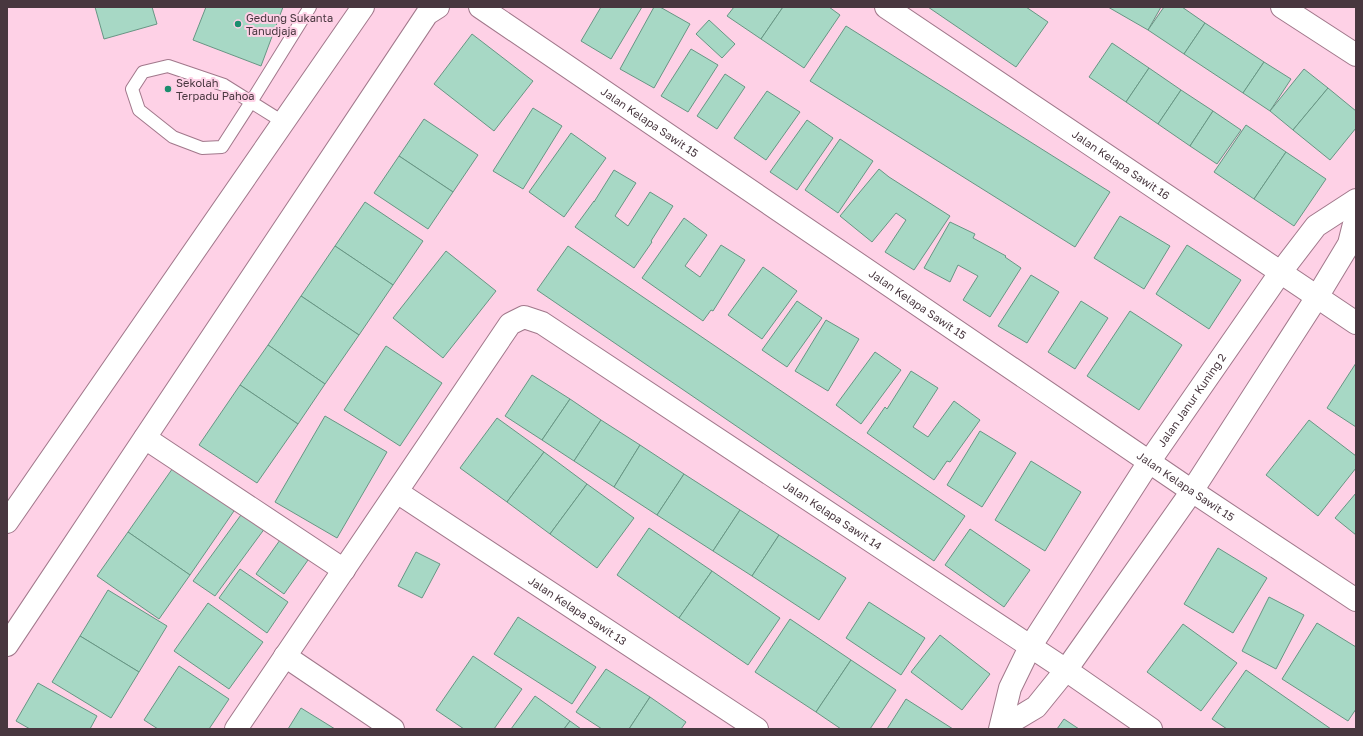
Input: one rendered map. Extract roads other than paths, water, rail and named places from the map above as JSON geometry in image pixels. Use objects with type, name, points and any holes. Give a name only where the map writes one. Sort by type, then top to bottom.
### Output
[{"type":"street","points":[[7,522],[363,7]]},
{"type":"street","points":[[7,645],[427,14],[438,7]]},
{"type":"street","name":"Jalan Kelapa Sawit 15","points":[[480,7],[1149,462],[1356,600]]},
{"type":"street","name":"Jalan Kelapa Sawit 16","points":[[886,7],[1356,323]]},
{"type":"street","points":[[1282,7],[1356,55]]},
{"type":"street","name":"Jalan Janur Kuning 2","points":[[1000,728],[1010,688],[1030,647],[1149,462],[1280,273],[1316,226],[1356,200]]},
{"type":"street","name":"Jalan Janur Kuning 2","points":[[1000,728],[1036,707],[1066,670],[1192,491],[1317,297],[1348,244],[1356,216]]},
{"type":"street","name":"Jalan Kelapa Sawit 14","points":[[397,492],[510,324],[524,317],[542,323],[1066,670],[1151,729]]},
{"type":"street","points":[[145,438],[344,570]]},
{"type":"street","points":[[236,729],[397,492]]},
{"type":"street","name":"Jalan Kelapa Sawit 13","points":[[397,492],[757,729]]},
{"type":"street","points":[[285,656],[393,729]]},
{"type":"lane","points":[[283,122],[252,102],[224,85],[168,66],[143,72],[132,89],[139,110],[173,136],[202,148],[222,147],[252,102],[310,7]]},
{"type":"place","name":"Gedung Sukanta Tanudjaja","points":[[238,24]]},
{"type":"place","name":"Sekolah Terpadu Pahoa","points":[[168,89]]}]
